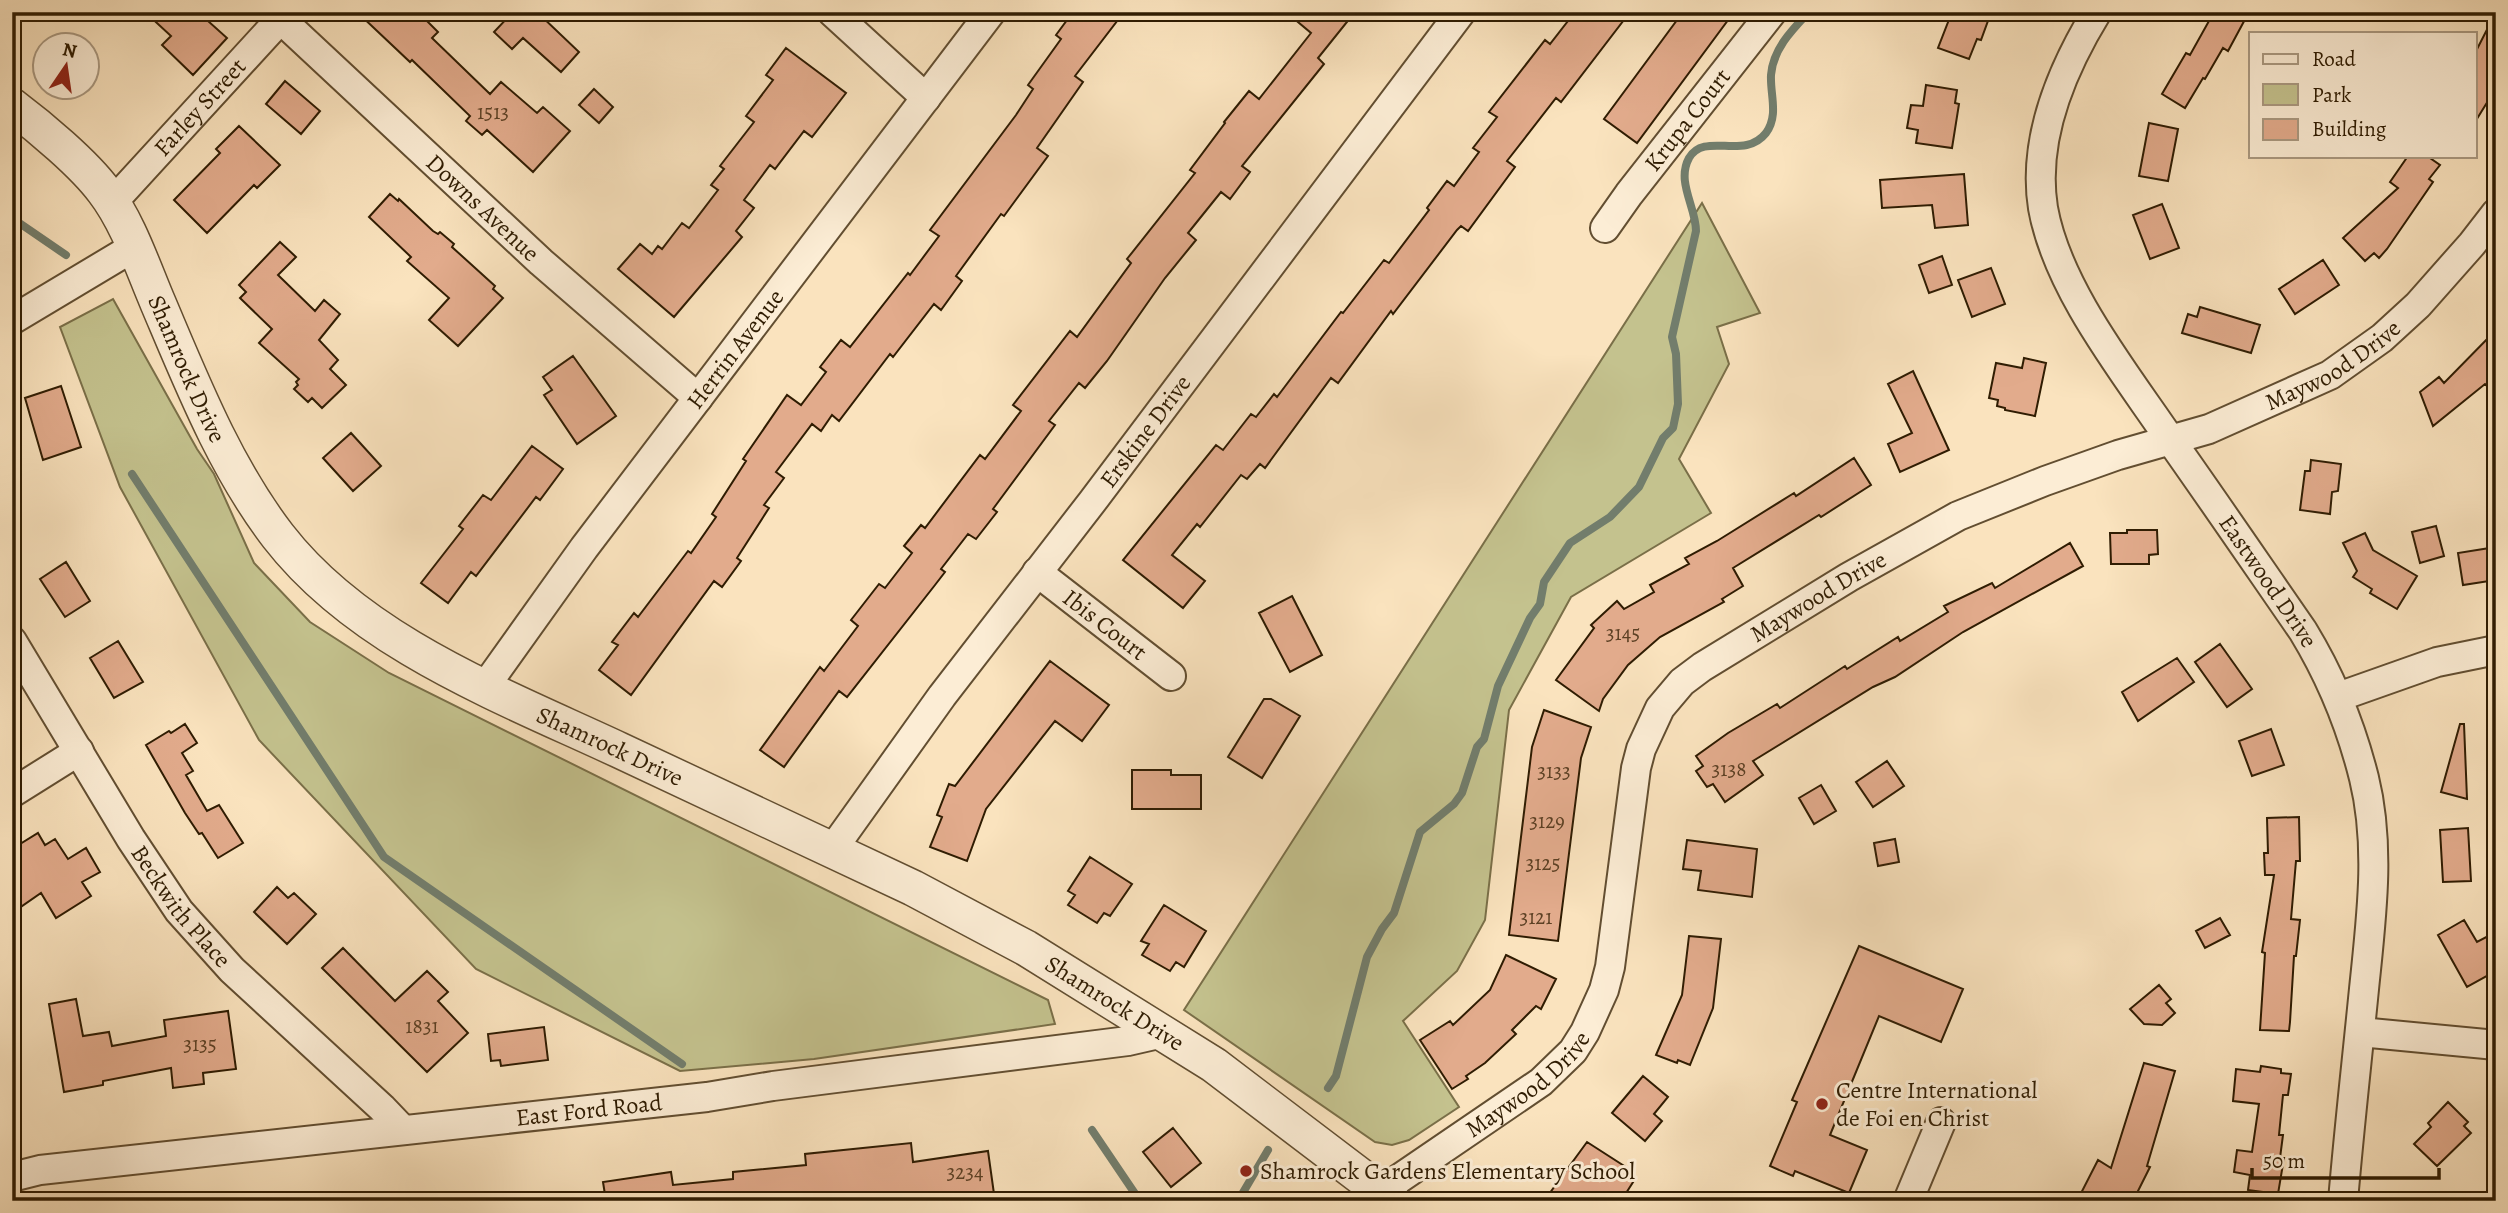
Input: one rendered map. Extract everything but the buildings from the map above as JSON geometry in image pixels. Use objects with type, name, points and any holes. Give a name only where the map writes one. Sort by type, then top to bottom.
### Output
[{"type":"street","points":[[832,12],[926,98]]},
{"type":"street","name":"Herrin Avenue","points":[[484,688],[584,548],[991,12]]},
{"type":"street","name":"Erskine Drive","points":[[832,850],[942,696],[1461,12]]},
{"type":"street","name":"Krupa Court","points":[[1605,228],[1772,12]]},
{"type":"street","name":"Eastwood Drive","points":[[2098,12],[2067,64],[2052,109],[2041,169],[2043,207],[2056,256],[2071,289],[2125,375],[2323,663],[2338,697],[2365,780],[2373,846],[2370,931],[2343,1201]]},
{"type":"street","name":"Farley Street","points":[[112,203],[281,15]]},
{"type":"street","name":"Downs Avenue","points":[[281,15],[541,262],[698,398]]},
{"type":"street","name":"Shamrock Drive","points":[[12,106],[64,151],[103,190],[112,203],[134,247],[191,381],[227,455],[261,514],[280,540],[307,569],[342,600],[423,655],[484,688],[974,918],[1214,1065],[1387,1196]]},
{"type":"street","name":"Maywood Drive","points":[[1387,1196],[1541,1082],[1573,1051],[1585,1032],[1604,990],[1610,967],[1636,768],[1641,749],[1660,708],[1682,682],[1849,577],[1958,516],[2118,455],[2209,429],[2330,375],[2382,338],[2418,305],[2496,213]]},
{"type":"street","points":[[12,320],[134,247]]},
{"type":"street","name":"Ibis Court","points":[[1037,572],[1171,676]]},
{"type":"street","name":"Beckwith Place","points":[[12,641],[131,839],[179,911],[232,970],[403,1130]]},
{"type":"street","points":[[2338,697],[2437,662],[2496,650]]},
{"type":"street","points":[[12,793],[79,751]]},
{"type":"street","points":[[2360,1031],[2496,1045]]},
{"type":"street","name":"East Ford Road","points":[[12,1177],[40,1170],[707,1097],[773,1086],[1128,1041],[1163,1033]]},
{"type":"street","points":[[1908,1201],[1941,1122]]},
{"type":"green space","points":[[1702,203],[1760,313],[1717,327],[1729,364],[1679,459],[1711,513],[1571,597],[1509,710],[1485,920],[1457,971],[1403,1021],[1459,1107],[1409,1140],[1392,1145],[1375,1142],[1184,1010]]},
{"type":"green space","points":[[113,299],[197,449],[214,474],[254,563],[310,622],[389,673],[1048,1000],[1055,1024],[814,1059],[680,1071],[476,969],[259,740],[120,487],[60,327]]},
{"type":"waterway","points":[[1328,1088],[1336,1076],[1367,957],[1394,913],[1420,832],[1454,804],[1462,793],[1477,747],[1484,739],[1498,686],[1530,618],[1540,604],[1544,582],[1570,543],[1610,517],[1639,487],[1663,438],[1673,428],[1678,404],[1676,354],[1672,337],[1696,231],[1685,176],[1689,158],[1696,150],[1705,147],[1747,145],[1766,133],[1773,112],[1771,75],[1775,57],[1784,40],[1809,12]]},
{"type":"waterway","points":[[12,218],[66,255]]},
{"type":"waterway","points":[[132,474],[384,857],[682,1064]]},
{"type":"waterway","points":[[1092,1130],[1140,1201]]},
{"type":"waterway","points":[[1238,1201],[1268,1150]]},
{"type":"place","name":"Centre International de Foi en Christ","points":[[1822,1104]]},
{"type":"place","name":"Shamrock Gardens Elementary School","points":[[1246,1171]]}]
